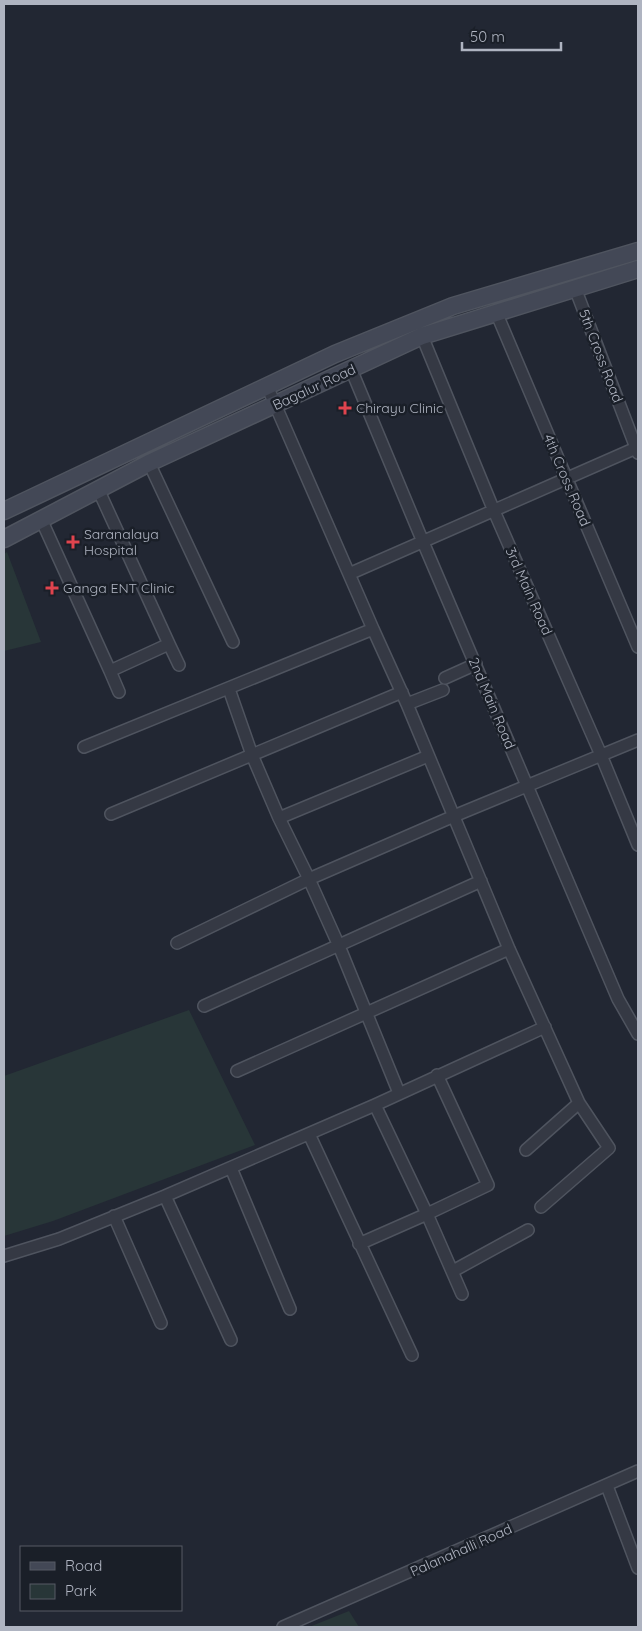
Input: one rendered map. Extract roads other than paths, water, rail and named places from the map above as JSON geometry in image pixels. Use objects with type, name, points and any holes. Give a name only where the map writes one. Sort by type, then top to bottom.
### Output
[{"type":"main road","name":"Bagalur Road","points":[[4,511],[335,354],[454,306],[638,251]]},
{"type":"main road","name":"Bagalur Road","points":[[4,539],[150,463],[422,336],[638,269]]},
{"type":"street","name":"5th Cross Road","points":[[575,288],[637,451]]},
{"type":"street","name":"4th Cross Road","points":[[496,312],[638,647]]},
{"type":"street","name":"3rd Main Road","points":[[422,336],[494,511],[601,755],[638,845]]},
{"type":"street","name":"2nd Main Road","points":[[351,369],[618,999],[638,1034]]},
{"type":"street","points":[[267,386],[402,692],[509,949],[579,1103],[609,1148],[541,1207]]},
{"type":"street","points":[[349,574],[567,479],[637,451]]},
{"type":"street","points":[[150,463],[233,642]]},
{"type":"street","points":[[98,489],[179,665]]},
{"type":"street","points":[[41,519],[119,692]]},
{"type":"street","points":[[84,747],[373,629]]},
{"type":"street","points":[[110,671],[168,644]]},
{"type":"street","points":[[407,704],[476,664]]},
{"type":"street","points":[[229,689],[252,755],[279,818],[309,879],[399,1093]]},
{"type":"street","points":[[112,814],[402,692]]},
{"type":"street","points":[[177,943],[309,879],[454,816],[638,740]]},
{"type":"street","points":[[279,818],[428,756]]},
{"type":"street","points":[[204,1006],[480,881]]},
{"type":"street","points":[[237,1071],[509,949]]},
{"type":"street","points":[[4,1256],[59,1239],[165,1196],[375,1105],[545,1027]]},
{"type":"street","points":[[359,1244],[488,1185],[437,1075]]},
{"type":"street","points":[[526,1150],[579,1103]]},
{"type":"street","points":[[375,1105],[427,1214],[462,1294]]},
{"type":"street","points":[[309,1134],[412,1355]]},
{"type":"street","points":[[231,1168],[290,1309]]},
{"type":"street","points":[[165,1196],[232,1340]]},
{"type":"street","points":[[114,1216],[161,1323]]},
{"type":"street","points":[[453,1271],[528,1230]]},
{"type":"street","name":"Palanahalli Road","points":[[283,1627],[638,1471]]},
{"type":"street","points":[[607,1486],[638,1568]]},
{"type":"place","name":"Chirayu Clinic","points":[[345,408]]},
{"type":"place","name":"Saranalaya Hospital","points":[[73,542]]},
{"type":"place","name":"Ganga ENT Clinic","points":[[52,588]]}]
